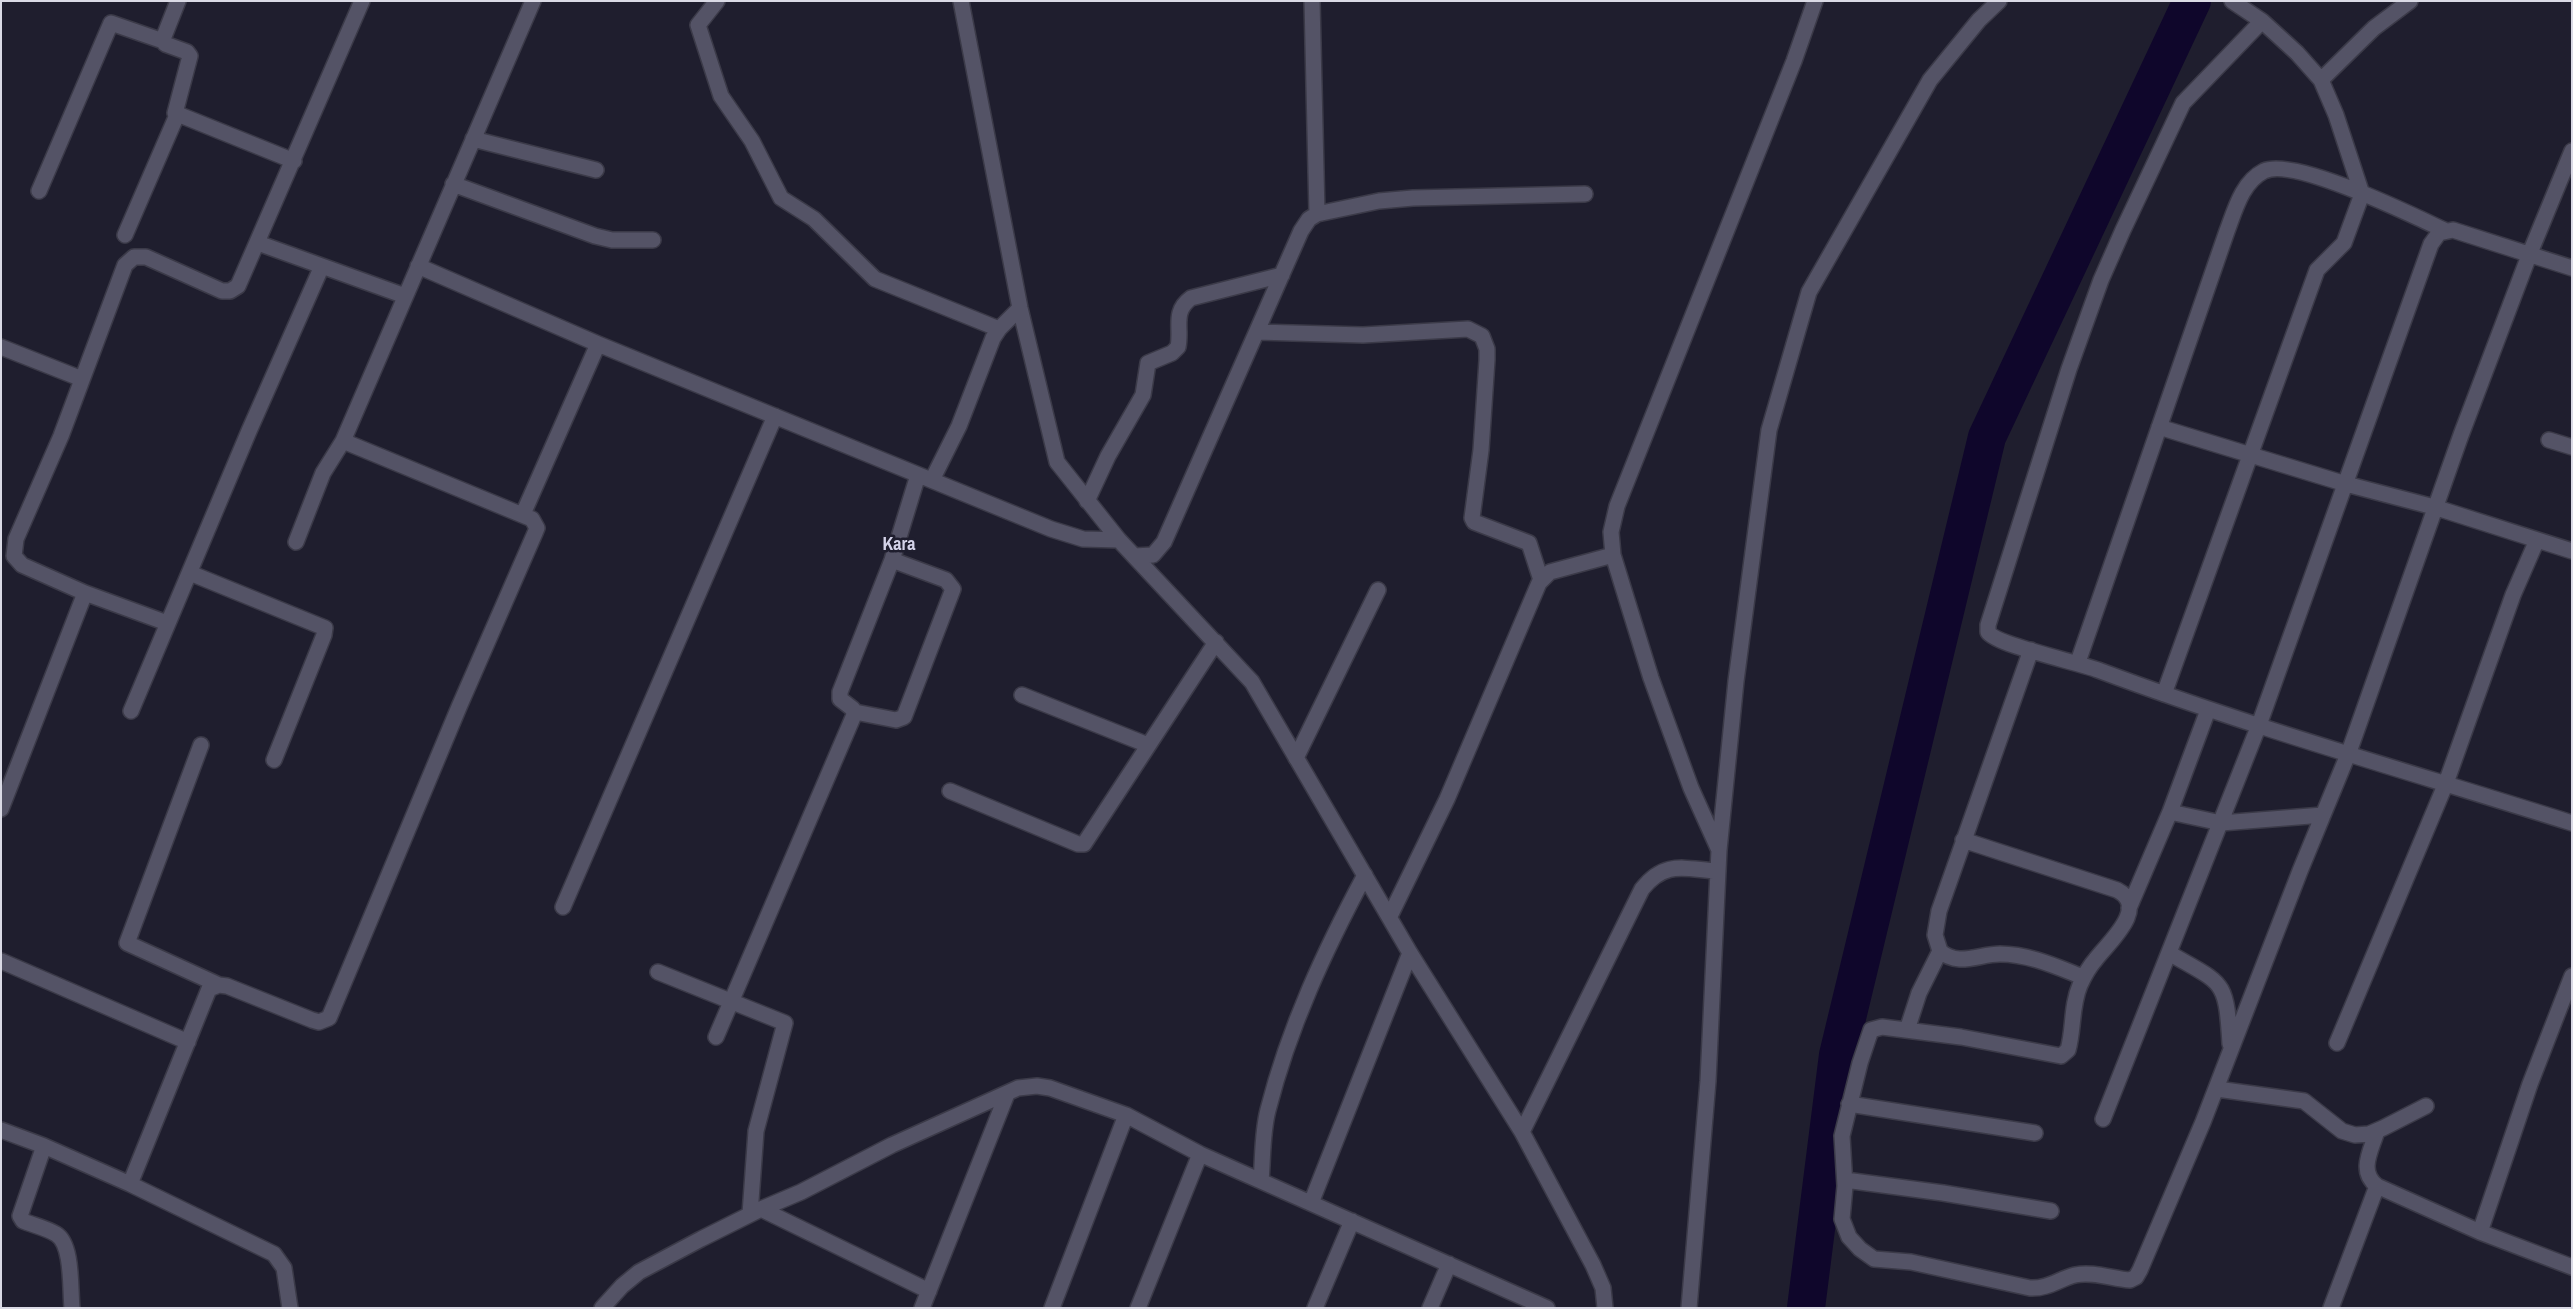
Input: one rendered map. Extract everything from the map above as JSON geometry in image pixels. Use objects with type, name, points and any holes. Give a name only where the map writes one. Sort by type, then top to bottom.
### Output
[{"type":"street","points":[[163,41],[178,1]]},
{"type":"street","points":[[167,623],[85,593],[22,565],[14,556],[16,540],[61,436],[125,265],[134,257],[146,257],[222,291],[230,291],[238,286],[362,1]]},
{"type":"street","points":[[296,542],[323,473],[343,441],[534,1]]},
{"type":"street","points":[[717,1],[698,25],[721,96],[754,145],[778,195],[818,222],[875,278],[999,328]]},
{"type":"street","points":[[961,1],[1020,308],[1053,452],[1062,470],[1119,540],[1248,676],[1410,953],[1522,1132],[1594,1264],[1603,1288],[1605,1308]]},
{"type":"street","points":[[1312,1],[1317,214]]},
{"type":"street","points":[[1719,850],[1691,788],[1651,678],[1613,555],[1611,532],[1617,506],[1794,60],[1815,1]]},
{"type":"street","points":[[1689,1308],[1708,1081],[1717,871],[1736,681],[1769,430],[1809,292],[1930,80],[1979,20],[1999,1]]},
{"type":"street","points":[[2164,694],[2252,456],[2317,270],[2344,243],[2362,194],[2336,115],[2321,80],[2297,53],[2262,21],[2232,1]]},
{"type":"street","points":[[2321,80],[2374,28],[2410,1]]},
{"type":"street","points":[[2262,21],[2183,104],[2172,124],[2101,280],[2069,369],[1987,628],[1990,635],[2002,642],[2078,662],[2208,710],[2349,752],[2572,824]]},
{"type":"street","points":[[39,191],[111,23],[163,41],[187,52],[190,56],[175,110],[177,115],[125,235]]},
{"type":"street","points":[[177,115],[294,161]]},
{"type":"street","points":[[473,139],[596,170]]},
{"type":"street","points":[[2208,710],[2170,812],[2118,935],[2096,958],[2083,977],[2074,1002],[2068,1050],[2061,1056],[1961,1037],[1877,1027],[1871,1030],[1849,1104],[1842,1136],[1845,1180],[1842,1219],[1844,1226],[1860,1249],[1874,1259],[1920,1264],[2030,1288],[2048,1287],[2084,1274],[2130,1280],[2136,1277],[2217,1089],[2349,752],[2434,507],[2530,253],[2572,151]]},
{"type":"street","points":[[2078,662],[2227,231],[2240,198],[2252,179],[2266,170],[2280,168],[2303,172],[2362,194],[2444,230],[2479,237],[2572,268]]},
{"type":"street","points":[[453,184],[595,236],[612,240],[653,240]]},
{"type":"street","points":[[1134,556],[1153,555],[1164,542],[1304,225],[1317,214],[1399,199],[1585,194]]},
{"type":"street","points":[[2102,1119],[2259,725],[2431,244],[2439,232],[2444,230]]},
{"type":"street","points":[[258,243],[405,296]]},
{"type":"street","points":[[131,711],[167,623],[322,266]]},
{"type":"street","points":[[418,266],[598,344],[925,478],[1076,537],[1119,540]]},
{"type":"street","points":[[1087,501],[1108,456],[1143,395],[1146,366],[1154,359],[1172,353],[1178,347],[1178,318],[1185,303],[1191,298],[1282,275]]},
{"type":"street","points":[[892,560],[946,580],[954,589],[904,717],[896,720],[855,712],[839,696],[892,560],[925,478],[959,426],[999,328],[1020,308]]},
{"type":"street","points":[[1257,332],[1363,335],[1468,329],[1478,333],[1485,341],[1487,360],[1481,450],[1472,518],[1474,522],[1529,543],[1541,580]]},
{"type":"street","points":[[523,514],[598,344]]},
{"type":"street","points":[[1,347],[82,379]]},
{"type":"street","points":[[563,907],[775,416]]},
{"type":"street","points":[[2159,427],[2346,484],[2434,507],[2572,551]]},
{"type":"street","points":[[2549,440],[2572,447]]},
{"type":"street","points":[[201,745],[127,942],[128,945],[220,985],[312,1020],[320,1022],[329,1018],[459,707],[535,533],[536,522],[523,514],[343,441]]},
{"type":"street","points":[[2337,1043],[2446,783],[2513,595],[2537,540]]},
{"type":"street","points":[[1390,916],[1451,791],[1541,580],[1550,572],[1613,555]]},
{"type":"street","points":[[190,573],[323,626],[326,630],[274,760]]},
{"type":"street","points":[[1296,758],[1378,590]]},
{"type":"street","points":[[1,808],[85,593]]},
{"type":"street","points":[[950,790],[1083,845],[1089,839],[1148,744],[1216,642]]},
{"type":"street","points":[[2031,650],[1939,911],[1935,935],[1940,951],[1953,959],[1962,960],[2000,954],[2016,956],[2039,961],[2083,977]]},
{"type":"street","points":[[1022,695],[1148,744]]},
{"type":"street","points":[[716,1037],[855,712]]},
{"type":"street","points":[[2170,812],[2221,823],[2323,815]]},
{"type":"street","points":[[1963,840],[2117,890],[2126,895],[2129,908]]},
{"type":"street","points":[[1522,1132],[1642,889],[1651,877],[1660,871],[1677,868],[1717,871]]},
{"type":"street","points":[[1261,1182],[1268,1110],[1287,1047],[1327,946],[1365,875]]},
{"type":"street","points":[[1907,1030],[1919,993],[1940,951]]},
{"type":"street","points":[[1311,1203],[1410,953]]},
{"type":"street","points":[[2169,953],[2212,978],[2222,989],[2226,999],[2230,1053]]},
{"type":"street","points":[[1,961],[188,1042]]},
{"type":"street","points":[[658,972],[731,1002],[782,1020],[786,1026],[771,1071],[756,1131],[756,1211]]},
{"type":"street","points":[[2480,1232],[2530,1084],[2572,976]]},
{"type":"street","points":[[130,1184],[209,989],[220,985]]},
{"type":"street","points":[[602,1308],[638,1272],[756,1211],[801,1192],[892,1145],[1027,1086],[1050,1088],[1126,1115],[1200,1154],[1261,1182],[1547,1308]]},
{"type":"street","points":[[2217,1089],[2304,1101],[2342,1131],[2355,1135],[2377,1131],[2426,1106]]},
{"type":"street","points":[[922,1308],[1008,1094]]},
{"type":"street","points":[[1849,1104],[2034,1133]]},
{"type":"street","points":[[1052,1308],[1126,1115]]},
{"type":"street","points":[[1,1130],[44,1146],[130,1184],[274,1254],[284,1268],[290,1308]]},
{"type":"street","points":[[2377,1131],[2366,1169],[2368,1179],[2376,1186],[2480,1232],[2572,1267]]},
{"type":"street","points":[[44,1146],[20,1216],[23,1221],[55,1233],[63,1240],[67,1251],[72,1308]]},
{"type":"street","points":[[1138,1308],[1200,1154]]},
{"type":"street","points":[[1845,1180],[1943,1193],[2051,1212]]},
{"type":"street","points":[[2331,1308],[2376,1186]]},
{"type":"street","points":[[756,1211],[929,1291]]},
{"type":"street","points":[[1315,1308],[1352,1221]]},
{"type":"street","points":[[1430,1308],[1448,1264]]},
{"type":"waterway","points":[[1806,1308],[1838,1055],[1987,437],[2192,1]]},
{"type":"district","name":"Kara","points":[[899,545]]}]
